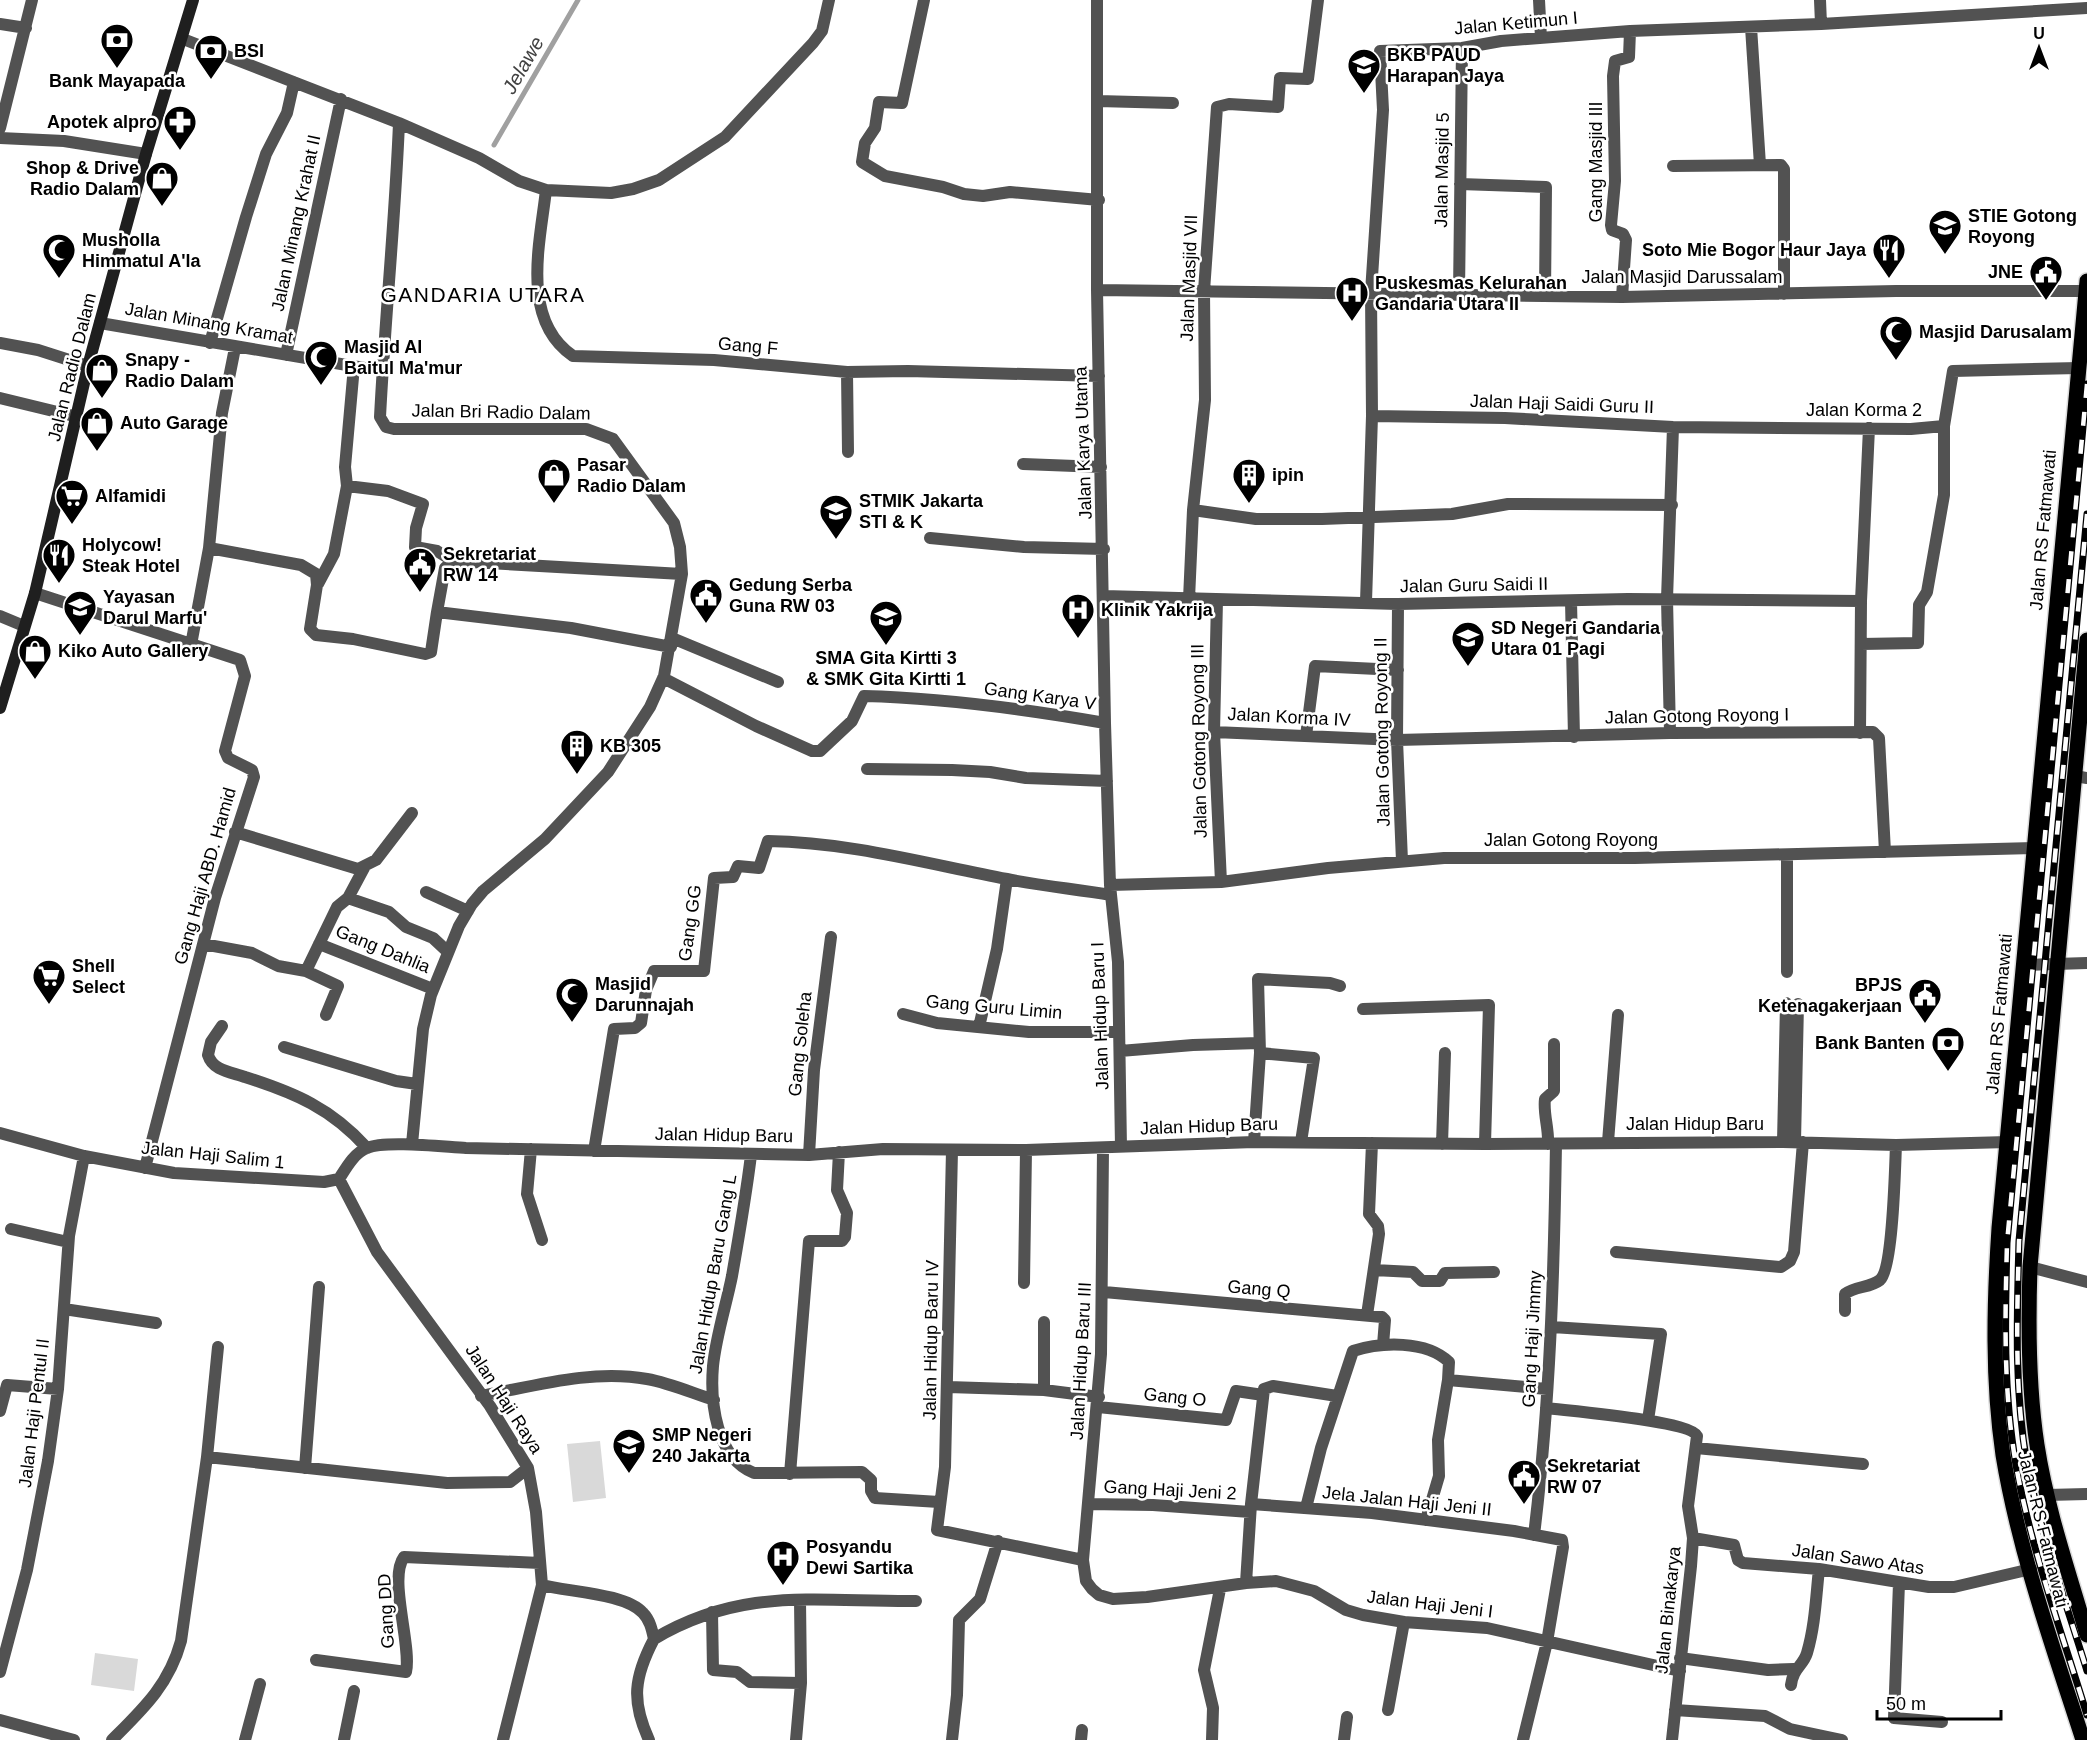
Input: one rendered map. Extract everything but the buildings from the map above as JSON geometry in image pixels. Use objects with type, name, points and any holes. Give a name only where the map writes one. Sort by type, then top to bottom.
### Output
[{"type":"main road","name":"Jalan Radio Dalam","points":[[0,708],[35,592],[78,417],[88,366],[146,154],[183,39],[193,0]]},
{"type":"main road","name":"Jalan RS Fatmawati","points":[[2083,1740],[2031,1569],[2004,1456],[1998,1408],[1996,1270],[2087,288]]},
{"type":"main road","name":"Jalan RS Fatmawati","points":[[2087,640],[2081,777],[2056,964],[2030,1267],[2030,1373],[2037,1444],[2047,1495],[2087,1635]]},
{"type":"street","points":[[0,128],[32,0]]},
{"type":"street","points":[[183,39],[399,123],[479,158],[519,181],[546,190],[611,193],[633,189],[659,180],[716,144],[761,101],[813,43],[822,31],[829,0]]},
{"type":"street","points":[[924,0],[903,103],[879,102],[875,128],[865,143],[862,162],[885,176],[943,187],[964,194],[983,196],[1010,192],[1099,200]]},
{"type":"street","name":"Jalan Karya Utama","points":[[1097,0],[1099,200],[1097,290],[1104,549],[1105,723],[1111,890]]},
{"type":"street","name":"Jalan Masjid VII","points":[[1189,599],[1193,510],[1205,400],[1204,291],[1217,107],[1229,104],[1278,107],[1280,78],[1309,78],[1318,0]]},
{"type":"street","points":[[1539,0],[1541,38]]},
{"type":"street","points":[[1820,0],[1821,24]]},
{"type":"street","name":"Jalan Ketimun I","points":[[1371,292],[1383,110],[1380,51],[1462,48],[1541,38],[1629,32],[1821,24],[2087,8]]},
{"type":"street","points":[[0,24],[26,28]]},
{"type":"street","points":[[1751,27],[1760,165]]},
{"type":"street","name":"Gang Masjid III","points":[[1622,297],[1626,240],[1623,234],[1614,231],[1611,225],[1615,181],[1613,76],[1615,61],[1629,57],[1629,32]]},
{"type":"street","name":"Jalan Masjid 5","points":[[1459,293],[1462,48]]},
{"type":"street","points":[[210,343],[266,154],[287,113],[294,82]]},
{"type":"street","name":"Jalan Minang Krahat II","points":[[286,355],[341,99]]},
{"type":"street","points":[[1098,101],[1173,103]]},
{"type":"street","name":"Jalan Bri Radio Dalam","points":[[399,123],[394,243],[387,286],[380,417],[386,428],[586,429],[613,439],[674,523],[682,574],[663,678],[650,707],[623,752],[608,772],[545,839],[483,891],[468,911],[448,952],[433,989],[423,1029],[412,1144]]},
{"type":"street","points":[[0,138],[64,141],[146,154]]},
{"type":"street","points":[[1673,166],[1781,165],[1784,170],[1784,294]]},
{"type":"street","points":[[1460,184],[1546,187],[1545,295]]},
{"type":"street","name":"Gang F","points":[[546,190],[535,282],[538,299],[559,347],[573,356],[714,360],[847,372],[908,371],[1099,376]]},
{"type":"street","name":"Jalan Masjid Darussalam","points":[[1097,290],[1459,293],[1622,297],[2087,288]]},
{"type":"street","points":[[1366,602],[1372,416],[1371,292]]},
{"type":"street","name":"Jalan Minang Kramat","points":[[100,323],[235,348],[382,371]]},
{"type":"street","points":[[0,344],[38,351],[88,366]]},
{"type":"street","points":[[35,592],[191,645],[209,549],[222,413],[235,348]]},
{"type":"street","points":[[317,585],[334,554],[347,486],[345,467],[354,366]]},
{"type":"street","name":"Jalan Korma 2","points":[[1673,427],[1944,426],[1953,371],[2079,368]]},
{"type":"street","points":[[847,372],[848,452]]},
{"type":"street","points":[[0,398],[78,417]]},
{"type":"street","name":"Jalan Haji Saidi Guru II","points":[[1372,416],[1505,418],[1673,427],[1667,599]]},
{"type":"street","points":[[1861,644],[1918,643],[1919,605],[1927,592],[1944,495],[1944,426]]},
{"type":"street","points":[[1869,428],[1861,600],[1860,733],[1873,732],[1879,738],[1885,852]]},
{"type":"street","points":[[1023,464],[1101,467]]},
{"type":"street","points":[[347,486],[388,491],[423,504],[416,528],[415,547],[437,552],[453,561],[682,574]]},
{"type":"street","points":[[1193,510],[1256,519],[1452,514],[1508,504],[1672,505]]},
{"type":"street","points":[[930,538],[1024,547],[1104,549]]},
{"type":"street","points":[[209,549],[301,565],[316,574],[317,585],[310,629],[316,635],[353,639],[425,654],[431,652],[445,568],[453,561]]},
{"type":"street","name":"Jalan Guru Saidi II","points":[[1104,596],[1398,604],[1667,599],[1861,600]]},
{"type":"street","points":[[1667,599],[1670,733]]},
{"type":"street","name":"Jalan Gotong Royong III","points":[[1216,600],[1214,732],[1221,882]]},
{"type":"street","points":[[1571,601],[1574,737]]},
{"type":"street","name":"Jalan Gotong Royong II","points":[[1398,604],[1397,740],[1402,861]]},
{"type":"street","points":[[437,612],[671,642],[778,682]]},
{"type":"street","points":[[0,616],[24,626]]},
{"type":"street","name":"Gang Haji ABD. Hamid","points":[[145,1168],[203,944],[235,832],[254,777],[252,770],[228,758],[225,751],[245,676],[244,666],[240,660],[191,645]]},
{"type":"street","points":[[1306,736],[1315,666],[1398,670]]},
{"type":"street","name":"Gang Karya V","points":[[663,678],[756,726],[812,751],[820,751],[852,721],[863,698],[940,699],[1105,723]]},
{"type":"street","name":"Jalan Korma IV","points":[[1214,732],[1397,740]]},
{"type":"street","name":"Jalan Gotong Royong I","points":[[1397,740],[1670,733],[1860,733]]},
{"type":"street","points":[[867,770],[952,770],[990,772],[1026,778],[1107,781]]},
{"type":"street","points":[[235,832],[351,868],[364,867],[375,860],[412,813]]},
{"type":"street","name":"Gang GG","points":[[594,1151],[614,1029],[635,1028],[641,1023],[646,990],[654,971],[704,971],[714,878],[733,877],[738,866],[760,867],[768,841],[842,847],[936,863],[1007,879]]},
{"type":"street","name":"Jalan Gotong Royong","points":[[1007,879],[1111,890],[1221,882],[1444,858],[1787,855],[2034,848]]},
{"type":"street","points":[[1787,855],[1787,972]]},
{"type":"street","points":[[306,971],[337,907],[348,898],[364,867]]},
{"type":"street","points":[[979,1027],[997,949],[1007,879]]},
{"type":"street","name":"Jalan Hidup Baru I","points":[[1111,890],[1118,962],[1121,1147]]},
{"type":"street","points":[[426,892],[468,911]]},
{"type":"street","points":[[348,898],[389,912],[406,927],[433,938],[448,952]]},
{"type":"street","name":"Gang Soleha","points":[[809,1155],[814,1070],[831,937]]},
{"type":"street","points":[[203,944],[252,953],[278,966],[306,971],[338,986],[326,1015]]},
{"type":"street","name":"Gang Dahlia","points":[[319,944],[433,989]]},
{"type":"street","points":[[2023,965],[2087,963]]},
{"type":"street","points":[[1254,1142],[1259,1048],[1258,979],[1330,982],[1340,986]]},
{"type":"street","points":[[1616,1252],[1781,1267],[1786,1264],[1794,1252],[1792,1004]]},
{"type":"street","points":[[1363,1009],[1489,1005],[1485,1144]]},
{"type":"street","name":"Gang Guru Limin","points":[[903,1014],[922,1020],[1029,1032],[1119,1032]]},
{"type":"street","points":[[1608,1143],[1618,1015]]},
{"type":"street","points":[[222,1026],[211,1042],[208,1055],[216,1067],[314,1102],[351,1130],[367,1148]]},
{"type":"street","name":"Gang Haji Jimmy","points":[[1534,1535],[1552,1326],[1552,1144],[1544,1106],[1545,1099],[1554,1091],[1554,1044]]},
{"type":"street","points":[[1120,1051],[1193,1045],[1259,1048],[1314,1058],[1302,1142]]},
{"type":"street","points":[[284,1047],[396,1081],[417,1084]]},
{"type":"street","points":[[1442,1144],[1444,1053]]},
{"type":"street","name":"Jalan Haji Salim 1","points":[[0,1133],[84,1156],[145,1168],[231,1178],[324,1182],[339,1179]]},
{"type":"street","name":"Jalan Hidup Baru","points":[[412,1144],[594,1151],[809,1155],[883,1149],[1103,1149],[1254,1142],[1552,1144],[1794,1142],[1896,1145],[2008,1142]]},
{"type":"street","points":[[1372,1143],[1369,1214],[1378,1226],[1379,1234],[1367,1315],[1384,1318],[1383,1345]]},
{"type":"street","points":[[339,1179],[353,1158],[367,1148],[412,1144]]},
{"type":"street","points":[[1845,1311],[1845,1294],[1880,1280],[1885,1271],[1890,1236],[1896,1145]]},
{"type":"street","points":[[531,1149],[527,1194],[542,1240]]},
{"type":"street","name":"Jalan Hidup Baru III","points":[[1084,1574],[1083,1560],[1098,1402],[1104,1292],[1103,1149]]},
{"type":"street","name":"Jalan Hidup Baru IV","points":[[952,1150],[945,1467],[937,1530],[998,1542]]},
{"type":"street","points":[[1024,1283],[1026,1150]]},
{"type":"street","points":[[790,1474],[809,1241],[842,1241],[845,1237],[847,1213],[837,1190],[839,1152]]},
{"type":"street","name":"Jalan Hidup Baru Gang L","points":[[751,1155],[732,1277],[713,1364],[714,1400],[722,1442],[731,1458],[743,1469],[754,1473],[862,1472],[871,1480],[871,1491],[874,1498],[939,1502]]},
{"type":"street","name":"Jalan Haji Pentul II","points":[[0,1672],[29,1560],[58,1389],[68,1242],[84,1156]]},
{"type":"street","name":"Jalan Haji Raya","points":[[339,1179],[377,1252],[447,1344],[490,1406],[528,1468],[542,1585],[503,1740]]},
{"type":"street","points":[[11,1229],[68,1242]]},
{"type":"street","points":[[2030,1267],[2087,1282]]},
{"type":"street","points":[[1374,1270],[1413,1272],[1422,1281],[1440,1281],[1445,1273],[1494,1272]]},
{"type":"street","points":[[305,1468],[319,1287]]},
{"type":"street","name":"Gang Q","points":[[1104,1292],[1312,1312],[1367,1315]]},
{"type":"street","points":[[64,1309],[156,1323]]},
{"type":"street","points":[[1044,1322],[1044,1390]]},
{"type":"street","points":[[1552,1326],[1661,1334],[1648,1420]]},
{"type":"street","points":[[1306,1508],[1337,1396],[1353,1351],[1383,1345],[1418,1347],[1445,1358],[1450,1366],[1438,1440],[1438,1476],[1426,1520]]},
{"type":"street","points":[[112,1740],[157,1695],[178,1652],[184,1630],[219,1347]]},
{"type":"street","points":[[481,1396],[584,1377],[608,1376],[649,1379],[714,1400]]},
{"type":"street","points":[[1448,1380],[1547,1389]]},
{"type":"street","points":[[0,1411],[7,1384],[58,1389]]},
{"type":"street","points":[[1246,1583],[1251,1508],[1263,1395],[1266,1388],[1273,1386],[1337,1396]]},
{"type":"street","points":[[948,1387],[1044,1390],[1098,1402]]},
{"type":"street","name":"Gang O","points":[[1098,1402],[1226,1420],[1236,1391],[1263,1395]]},
{"type":"street","points":[[1546,1408],[1648,1420],[1691,1429],[1697,1436],[1696,1448],[1863,1464]]},
{"type":"street","name":"Jalan Binakarya","points":[[1672,1740],[1693,1538],[1688,1506],[1696,1448]]},
{"type":"street","points":[[207,1457],[481,1485],[510,1482],[528,1468]]},
{"type":"street","points":[[2047,1495],[2087,1494]]},
{"type":"street","name":"Gang Haji Jeni 2","points":[[1088,1504],[1251,1508]]},
{"type":"street","name":"Jela Jalan Haji Jeni II","points":[[1251,1508],[1306,1508],[1426,1520],[1534,1535],[1563,1542],[1547,1642]]},
{"type":"street","name":"Jalan Sawo Atas","points":[[1693,1538],[1734,1545],[1738,1560],[1743,1563],[1819,1569],[1929,1587],[1954,1587],[2031,1569]]},
{"type":"street","points":[[952,1740],[957,1695],[959,1620],[980,1599],[998,1542],[1083,1560]]},
{"type":"street","name":"Gang DD","points":[[316,1660],[406,1672],[401,1606],[401,1564],[404,1557],[540,1563]]},
{"type":"street","points":[[1791,1685],[1794,1669],[1806,1656],[1811,1640],[1819,1569]]},
{"type":"street","name":"Jalan Haji Jeni I","points":[[1084,1574],[1086,1581],[1099,1595],[1113,1599],[1220,1589],[1246,1583],[1290,1583],[1314,1591],[1355,1613],[1404,1622],[1481,1627],[1680,1671]]},
{"type":"street","points":[[1899,1583],[1894,1718],[1942,1722]]},
{"type":"street","points":[[542,1585],[613,1599],[635,1607],[648,1620],[654,1639]]},
{"type":"street","points":[[1212,1740],[1213,1708],[1204,1670],[1220,1589]]},
{"type":"street","points":[[796,1740],[801,1683],[800,1600]]},
{"type":"street","points":[[649,1740],[639,1714],[636,1696],[640,1669],[654,1639],[686,1621],[758,1601],[916,1601]]},
{"type":"street","points":[[712,1612],[713,1670],[737,1672],[750,1682],[801,1683]]},
{"type":"street","points":[[1388,1710],[1404,1622]]},
{"type":"street","points":[[1523,1740],[1547,1642]]},
{"type":"street","points":[[1680,1658],[1768,1670],[1794,1669]]},
{"type":"street","points":[[245,1740],[260,1684]]},
{"type":"street","points":[[344,1740],[354,1691]]},
{"type":"street","points":[[1675,1710],[1765,1716],[1790,1729],[1842,1740]]},
{"type":"street","points":[[1344,1740],[1347,1717]]},
{"type":"street","points":[[0,1720],[74,1740]]},
{"type":"shaded area","points":[[600,1441],[606,1498],[573,1502],[567,1444]]},
{"type":"shaded area","points":[[95,1653],[138,1659],[134,1691],[91,1685]]},
{"type":"waterway","name":"Jelawe","points":[[494,145],[578,0]]},
{"type":"railway","points":[[2087,384],[2007,1243],[2006,1326],[2009,1410],[2022,1496],[2038,1559],[2087,1715]]},
{"type":"railway","points":[[2087,514],[2019,1241],[2017,1325],[2020,1408],[2027,1464],[2047,1542],[2087,1671]]},
{"type":"place","name":"Bank Mayapada","points":[[117,69]]},
{"type":"place","name":"BSI","points":[[211,80]]},
{"type":"place","name":"BKB PAUD Harapan Jaya","points":[[1364,94]]},
{"type":"place","name":"Apotek alpro","points":[[180,151]]},
{"type":"place","name":"Shop & Drive Radio Dalam","points":[[162,207]]},
{"type":"place","name":"STIE Gotong Royong","points":[[1945,255]]},
{"type":"place","name":"Musholla Himmatul A'la","points":[[59,279]]},
{"type":"place","name":"Soto Mie Bogor Haur Jaya","points":[[1889,279]]},
{"type":"place","name":"JNE","points":[[2046,301]]},
{"type":"place","name":"Puskesmas Kelurahan Gandaria Utara II","points":[[1352,322]]},
{"type":"place","name":"Masjid Darusalam","points":[[1896,361]]},
{"type":"place","name":"Masjid Al Baitul Ma'mur","points":[[321,386]]},
{"type":"place","name":"Snapy - Radio Dalam","points":[[102,399]]},
{"type":"place","name":"Auto Garage","points":[[97,452]]},
{"type":"place","name":"Pasar Radio Dalam","points":[[554,504]]},
{"type":"place","name":"ipin","points":[[1249,504]]},
{"type":"place","name":"Alfamidi","points":[[72,525]]},
{"type":"place","name":"STMIK Jakarta STI & K","points":[[836,540]]},
{"type":"place","name":"Holycow! Steak Hotel","points":[[59,584]]},
{"type":"place","name":"Sekretariat RW 14","points":[[420,593]]},
{"type":"place","name":"Gedung Serba Guna RW 03","points":[[706,624]]},
{"type":"place","name":"Yayasan Darul Marfu'","points":[[80,636]]},
{"type":"place","name":"Klinik Yakrija","points":[[1078,639]]},
{"type":"place","name":"SMA Gita Kirtti 3 & SMK Gita Kirtti 1","points":[[886,646]]},
{"type":"place","name":"SD Negeri Gandaria Utara 01 Pagi","points":[[1468,667]]},
{"type":"place","name":"Kiko Auto Gallery","points":[[35,680]]},
{"type":"place","name":"KB 305","points":[[577,775]]},
{"type":"place","name":"Shell Select","points":[[49,1005]]},
{"type":"place","name":"Masjid Darunnajah","points":[[572,1023]]},
{"type":"place","name":"BPJS Ketenagakerjaan","points":[[1925,1024]]},
{"type":"place","name":"Bank Banten","points":[[1948,1072]]},
{"type":"place","name":"SMP Negeri 240 Jakarta","points":[[629,1474]]},
{"type":"place","name":"Sekretariat RW 07","points":[[1524,1505]]},
{"type":"place","name":"Posyandu Dewi Sartika","points":[[783,1586]]},
{"type":"district","name":"GANDARIA UTARA","points":[[483,294]]}]
